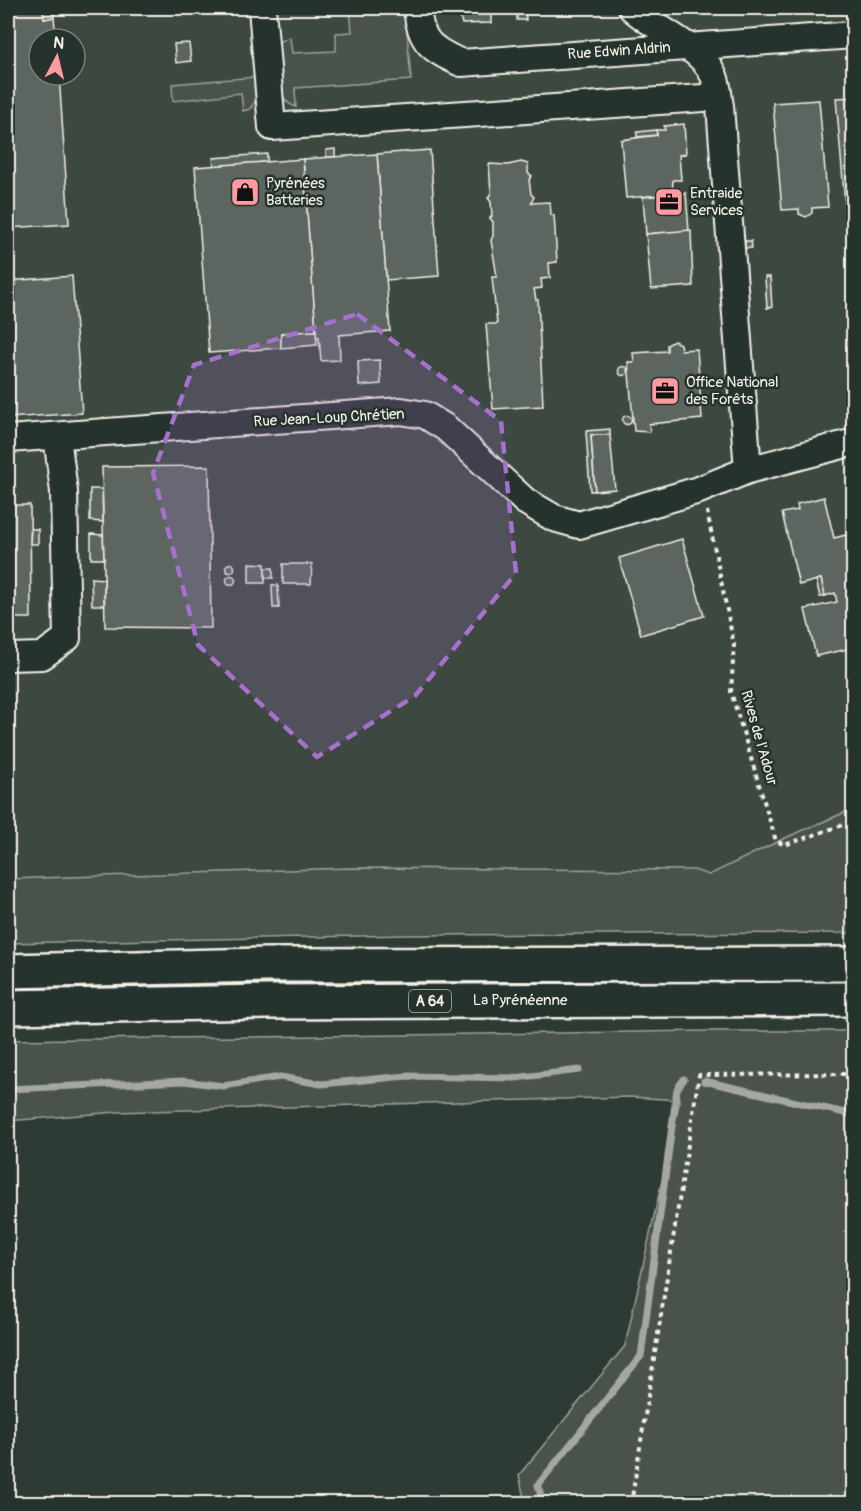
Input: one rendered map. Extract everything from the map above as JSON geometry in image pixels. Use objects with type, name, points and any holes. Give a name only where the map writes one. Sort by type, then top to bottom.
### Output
[{"type":"highway","points":[[8,971],[266,965],[854,963]]},
{"type":"highway","name":"La Pyrénéenne","points":[[8,1007],[279,1001],[854,999]]},
{"type":"street","points":[[262,8],[272,127],[718,97]]},
{"type":"street","name":"Rue Edwin Aldrin","points":[[417,8],[419,27],[434,51],[461,63],[854,35]]},
{"type":"street","points":[[633,8],[649,23],[701,57],[714,74],[718,97],[748,470]]},
{"type":"street","name":"Rue Jean-Loup Chrétien","points":[[8,439],[401,411],[425,415],[446,428],[525,501],[554,518],[579,525],[699,490],[748,470],[854,442]]},
{"type":"street","points":[[8,657],[42,656],[67,639],[64,492],[57,436]]},
{"type":"path","name":"Rives de l'Adour","points":[[699,490],[710,519],[734,645],[731,692],[776,841],[785,845],[854,822]]},
{"type":"path","points":[[631,1503],[699,1075],[854,1074]]},
{"type":"highlighted area","points":[[357,314],[501,421],[516,573],[415,696],[317,757],[198,645],[153,473],[194,365]]},
{"type":"shaded area","points":[[8,8],[350,8],[352,33],[336,51],[292,53],[283,39],[296,106],[294,88],[411,80],[405,8],[853,8],[853,809],[785,838],[709,875],[694,870],[350,868],[8,879]],"holes":[[[256,77],[243,111],[241,93],[173,101],[172,84]]]},
{"type":"shaded area","points":[[350,8],[405,8],[411,80],[295,88],[296,107],[289,104],[284,98],[279,82],[277,48],[280,41],[290,37],[292,53],[336,51],[336,33],[352,32]]},
{"type":"shaded area","points":[[256,77],[257,99],[250,109],[243,111],[241,93],[173,101],[172,84]]},
{"type":"shaded area","points":[[853,809],[853,933],[408,935],[8,943],[8,879],[350,868],[694,870],[709,875],[785,838]]},
{"type":"shaded area","points":[[853,1031],[853,1503],[525,1503],[519,1475],[625,1346],[680,1100],[630,1097],[117,1112],[8,1121],[8,1040]]},
{"type":"building","points":[[8,8],[43,8],[44,19],[54,17],[55,27],[27,27],[27,87],[60,87],[69,224],[8,228]]},
{"type":"building","points":[[43,8],[54,8],[54,17],[44,19]]},
{"type":"building","points":[[458,8],[525,8],[491,12],[491,23],[462,24]]},
{"type":"building","points":[[517,8],[525,8],[526,20],[517,20]]},
{"type":"building","points":[[525,8],[546,8],[546,9],[525,10]]},
{"type":"building","points":[[189,43],[191,61],[176,63],[174,44]]},
{"type":"building","points":[[854,97],[854,204],[845,205],[836,98]]},
{"type":"building","points":[[819,100],[828,207],[812,208],[812,213],[806,217],[799,214],[799,209],[782,210],[773,103]]},
{"type":"building","points":[[684,124],[686,154],[679,155],[681,180],[673,180],[672,194],[626,198],[621,140],[657,135],[656,130],[665,130],[664,126]]},
{"type":"building","points":[[656,130],[657,135],[637,137],[637,132]]},
{"type":"building","points":[[335,149],[335,157],[326,157],[326,150]]},
{"type":"building","points":[[430,150],[439,276],[386,280],[377,154]]},
{"type":"building","points":[[267,154],[267,162],[214,166],[213,158]]},
{"type":"building","points":[[377,154],[390,331],[339,335],[340,360],[321,361],[319,337],[316,337],[303,159]]},
{"type":"building","points":[[303,159],[316,331],[281,333],[281,348],[209,353],[195,167]]},
{"type":"building","points":[[521,162],[528,164],[528,173],[532,176],[529,180],[531,194],[534,197],[531,203],[550,202],[551,215],[554,215],[557,262],[549,263],[550,278],[541,279],[542,288],[534,289],[536,300],[538,300],[543,406],[493,409],[486,324],[497,324],[492,277],[497,277],[491,240],[493,222],[490,218],[492,216],[491,202],[488,198],[491,193],[489,164],[508,165]]},
{"type":"building","points":[[686,193],[689,231],[646,234],[643,197]]},
{"type":"building","points":[[691,230],[693,286],[651,289],[646,234]]},
{"type":"building","points":[[745,241],[751,241],[752,248],[745,248]]},
{"type":"building","points":[[72,276],[82,413],[8,418],[8,281]]},
{"type":"building","points":[[765,277],[770,277],[772,307],[767,308]]},
{"type":"building","points":[[316,331],[317,345],[281,348],[281,333]]},
{"type":"building","name":"Office National des Forêts","points":[[674,341],[680,344],[681,350],[697,349],[702,419],[649,424],[650,432],[634,431],[628,362],[634,362],[633,353],[667,351],[667,345]]},
{"type":"building","points":[[380,360],[381,384],[359,386],[358,361]]},
{"type":"building","points":[[623,366],[628,371],[623,376],[618,371]]},
{"type":"building","points":[[627,416],[631,420],[627,424],[623,420]]},
{"type":"building","points":[[610,429],[610,435],[591,435],[595,491],[590,491],[586,431]]},
{"type":"building","points":[[591,435],[610,435],[615,489],[595,491]]},
{"type":"building","points":[[209,466],[211,628],[105,627],[102,467]]},
{"type":"building","points":[[90,489],[102,489],[103,522],[90,521]]},
{"type":"building","points":[[824,497],[834,538],[854,533],[854,643],[847,645],[848,649],[816,656],[805,609],[837,602],[835,593],[825,596],[821,579],[799,585],[782,513],[798,510],[797,504]]},
{"type":"building","points":[[8,505],[30,505],[31,618],[8,618]]},
{"type":"building","points":[[31,529],[38,529],[38,544],[30,544]]},
{"type":"building","points":[[91,534],[103,535],[104,559],[91,559]]},
{"type":"building","points":[[682,539],[704,616],[641,635],[619,558]]},
{"type":"building","points":[[249,563],[265,564],[265,583],[249,583]]},
{"type":"building","points":[[230,564],[234,568],[230,572],[226,568]]},
{"type":"building","points":[[283,564],[312,564],[311,584],[283,584]]},
{"type":"building","points":[[265,568],[273,568],[273,578],[265,578]]},
{"type":"building","points":[[231,575],[236,580],[231,585],[226,580]]},
{"type":"building","points":[[91,578],[104,579],[104,605],[92,605]]},
{"type":"building","points":[[821,579],[825,596],[820,597],[816,580]]},
{"type":"building","points":[[272,585],[278,585],[279,608],[273,608]]},
{"type":"waterway","points":[[8,1089],[184,1081],[223,1086],[280,1077],[321,1084],[407,1076],[515,1078],[579,1070]]},
{"type":"waterway","points":[[543,1504],[538,1485],[641,1356],[677,1089],[684,1079]]},
{"type":"waterway","points":[[704,1081],[854,1115]]},
{"type":"place","name":"Pyrénées Batteries","points":[[245,192]]},
{"type":"place","name":"Entraide Services","points":[[669,202]]},
{"type":"place","name":"Office National des Forêts","points":[[665,391]]}]
